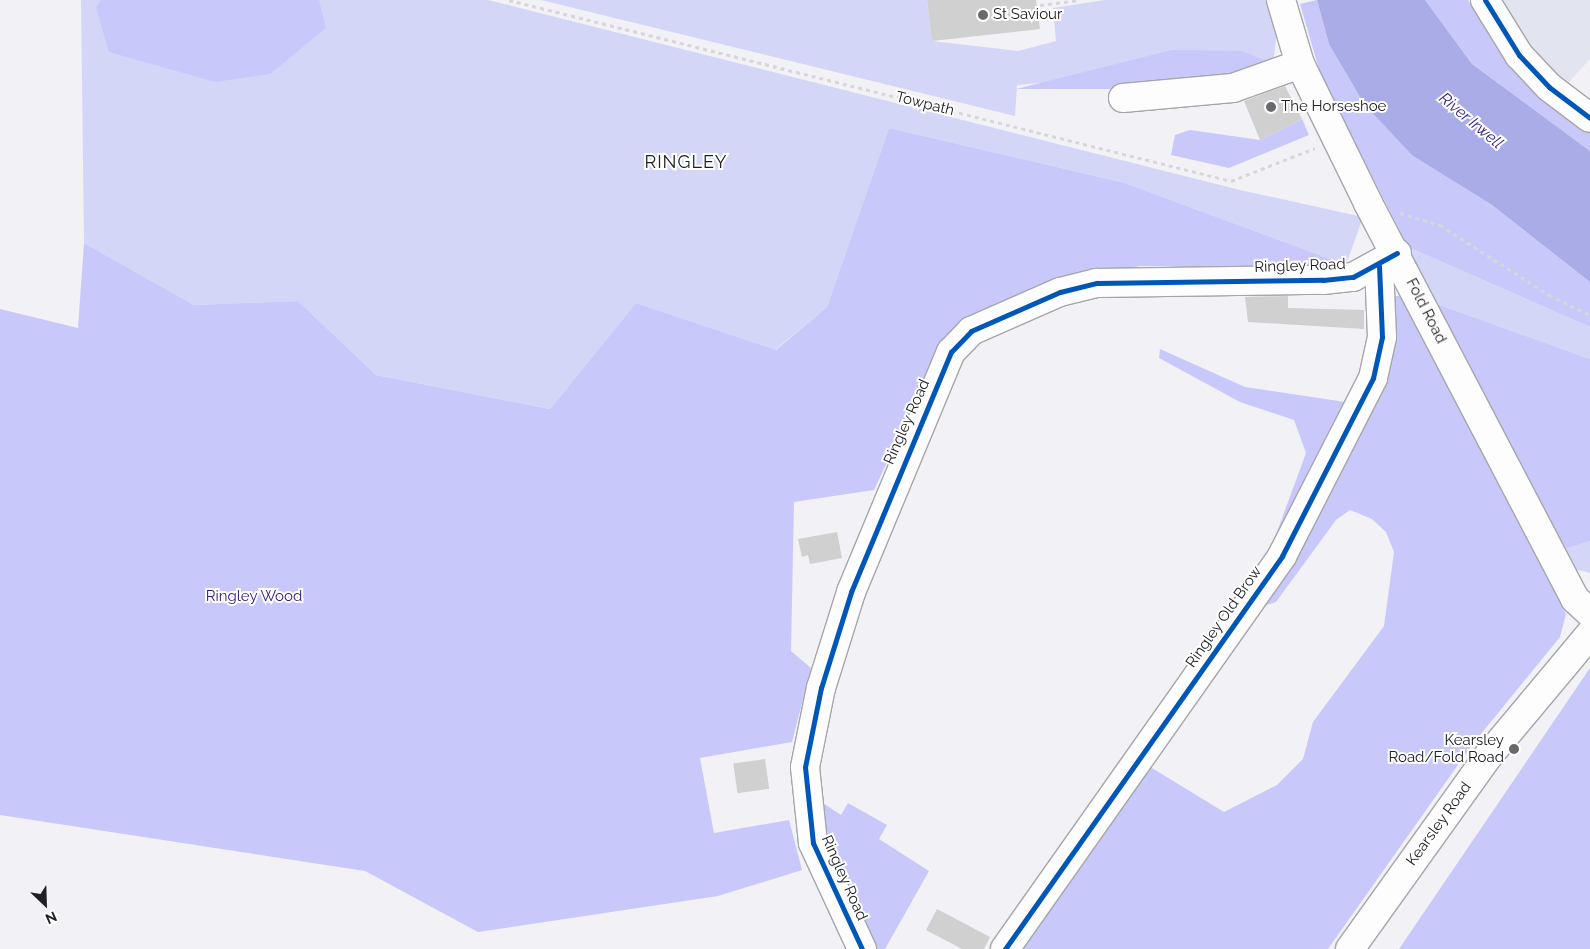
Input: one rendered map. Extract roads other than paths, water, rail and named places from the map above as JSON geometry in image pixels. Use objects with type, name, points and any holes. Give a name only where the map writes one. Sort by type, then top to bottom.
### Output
[{"type":"street","name":"Fold Road","points":[[1281,0],[1300,64],[1368,203],[1388,260],[1574,599],[1590,613]]},
{"type":"street","points":[[1485,0],[1519,55],[1549,87],[1590,118]]},
{"type":"street","points":[[1123,98],[1233,88],[1300,64]]},
{"type":"street","name":"Ringley Road","points":[[862,949],[813,843],[805,767],[821,688],[850,592],[951,352],[971,331],[1060,292],[1097,283],[1323,280],[1353,277],[1388,260]]},
{"type":"street","name":"Ringley Old Brow","points":[[1005,949],[1282,556],[1373,378],[1382,337],[1388,260]]},
{"type":"street","name":"Kearsley Road","points":[[1350,949],[1489,755],[1590,634]]},
{"type":"water","name":"River Irwell","points":[[1317,0],[1425,0],[1472,64],[1590,151],[1590,282],[1492,205],[1413,156],[1365,105],[1329,44]]},
{"type":"place","name":"St Saviour","points":[[983,15]]},
{"type":"place","name":"The Horseshoe","points":[[1271,107]]},
{"type":"place","name":"Kearsley Road/Fold Road","points":[[1514,749]]},
{"type":"district","name":"RINGLEY","points":[[686,162]]},
{"type":"park label","name":"Ringley Wood","points":[[254,597]]}]
